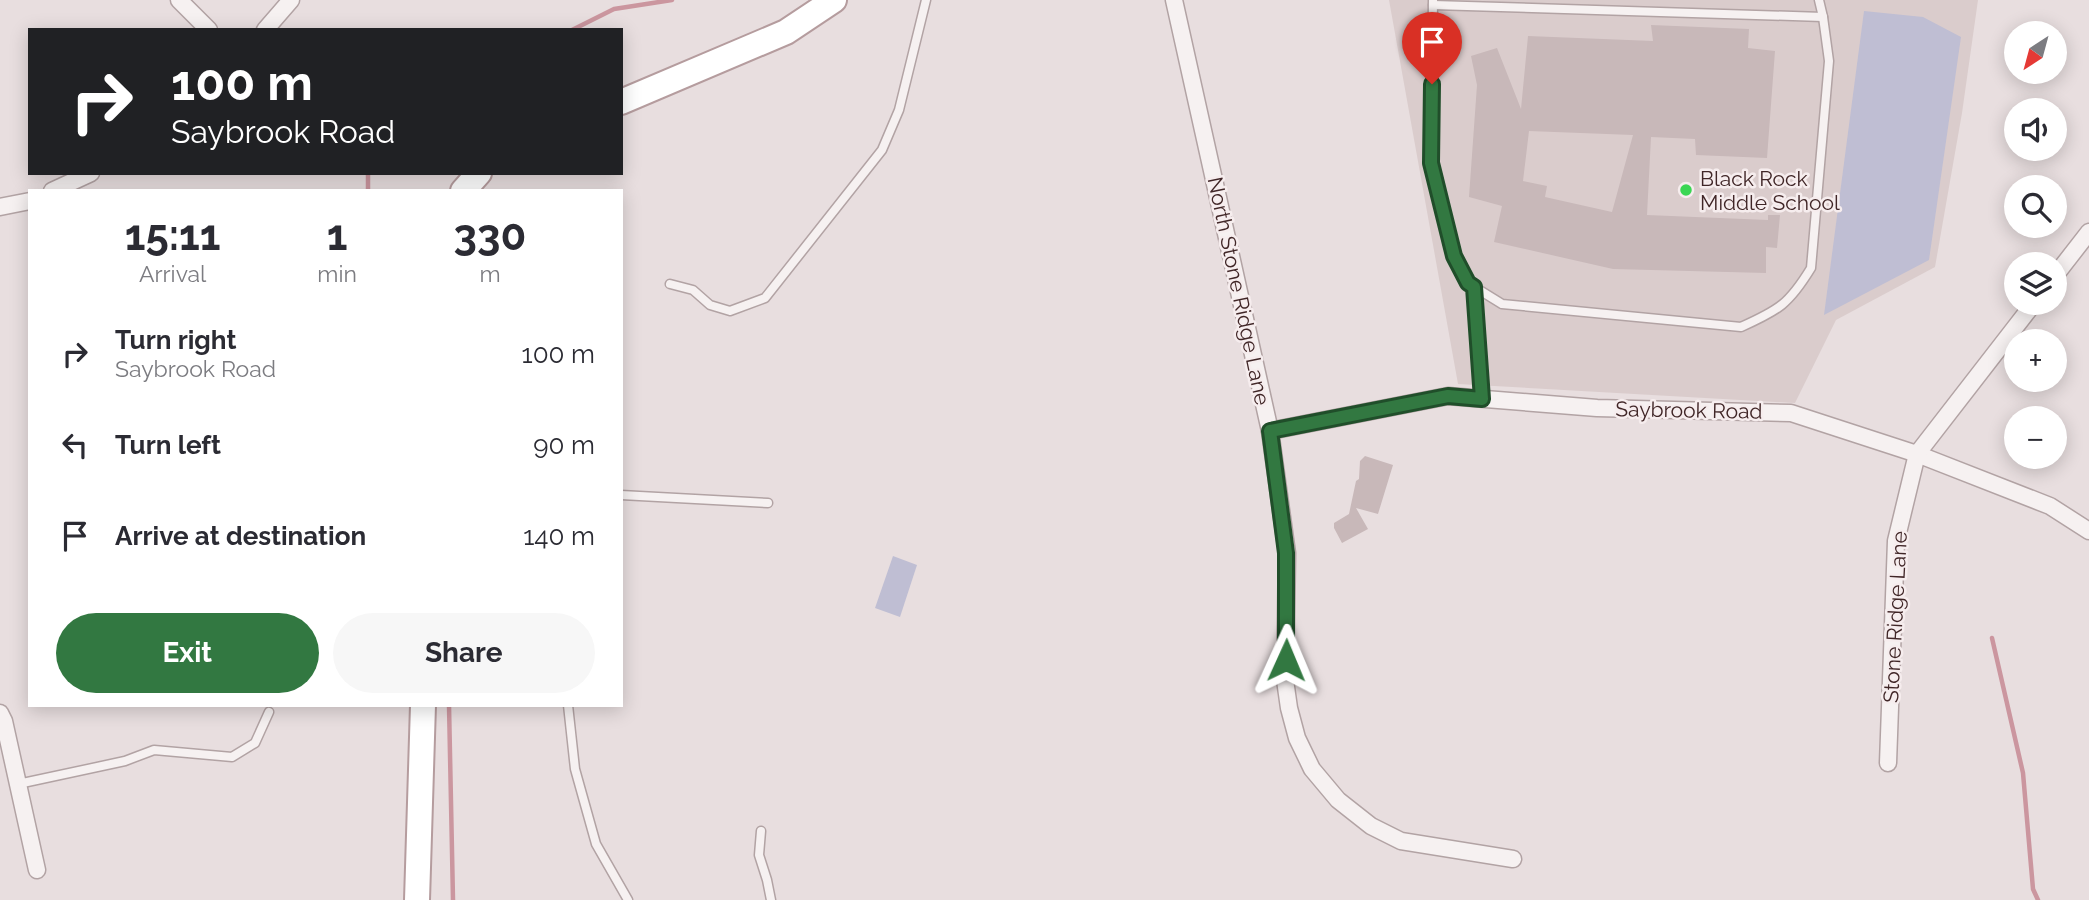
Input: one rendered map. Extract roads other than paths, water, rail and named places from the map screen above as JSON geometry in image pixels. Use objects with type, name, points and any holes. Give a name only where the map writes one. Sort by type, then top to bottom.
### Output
[{"type":"main road","points":[[623,101],[786,32],[834,0]]},
{"type":"main road","points":[[465,189],[477,175]]},
{"type":"main road","points":[[417,900],[424,707]]},
{"type":"street","points":[[179,0],[207,28]]},
{"type":"street","points":[[267,28],[291,0]]},
{"type":"street","name":"North Stone Ridge Lane","points":[[1174,0],[1270,431],[1286,553],[1285,680],[1297,738],[1312,769],[1338,800],[1370,825],[1401,841],[1513,859]]},
{"type":"street","points":[[56,189],[86,175]]},
{"type":"street","points":[[0,207],[28,201]]},
{"type":"street","points":[[2067,260],[2089,232]]},
{"type":"street","name":"Stone Ridge Lane","points":[[1888,763],[1896,541],[1917,454],[2025,315]]},
{"type":"street","name":"Saybrook Road","points":[[1270,431],[1448,396],[1597,408],[1791,413],[1917,454],[2050,506],[2089,531]]},
{"type":"street","points":[[0,713],[37,870]]},
{"type":"lane","points":[[670,284],[694,290],[710,305],[730,311],[765,298],[882,150],[899,110],[926,0]]},
{"type":"lane","points":[[1819,0],[1824,17],[1829,61],[1811,268],[1796,292],[1774,313],[1741,327],[1502,304],[1468,283],[1454,256],[1431,163],[1433,2],[1824,17]]},
{"type":"lane","points":[[1474,287],[1482,399]]},
{"type":"lane","points":[[623,495],[768,503]]},
{"type":"lane","points":[[568,707],[575,769],[596,844],[628,900]]},
{"type":"lane","points":[[18,784],[125,761],[154,750],[232,757],[255,743],[269,712]]},
{"type":"lane","points":[[761,831],[759,855],[768,880],[771,900]]},
{"type":"waterway","points":[[576,28],[614,9],[672,0]]},
{"type":"waterway","points":[[368,175],[368,189]]},
{"type":"waterway","points":[[1992,638],[2023,773],[2033,889],[2038,900]]},
{"type":"waterway","points":[[449,707],[453,900]]},
{"type":"place","name":"Black Rock Middle School","points":[[1686,190]]}]
